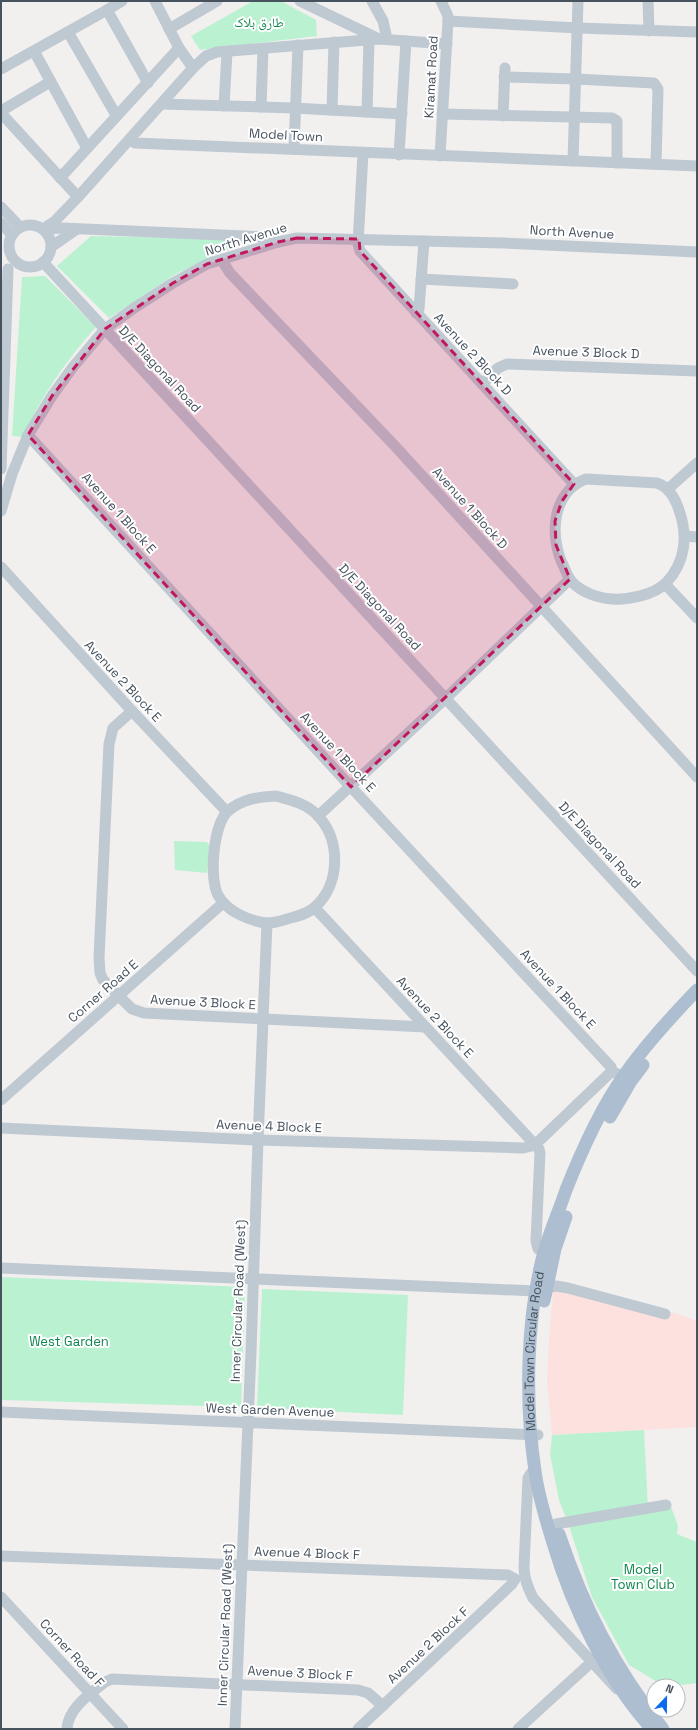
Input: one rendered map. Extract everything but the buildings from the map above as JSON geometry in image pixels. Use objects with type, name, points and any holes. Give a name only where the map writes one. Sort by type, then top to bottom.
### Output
[{"type":"main road","name":"Model Town Circular Road","points":[[663,1729],[627,1687],[596,1659],[564,1577],[546,1517],[535,1473],[534,1435],[529,1394],[530,1356],[541,1290],[544,1252],[582,1153],[622,1077],[673,1015],[697,990]]},
{"type":"main road","name":"Model Town Circular Road","points":[[541,1290],[582,1173],[604,1126],[622,1077],[653,1052],[697,1000]]},
{"type":"main road","name":"Model Town Circular Road","points":[[534,1435],[556,1524],[576,1581],[592,1618],[627,1687],[652,1729]]},
{"type":"street","points":[[1,69],[122,1]]},
{"type":"street","points":[[155,1],[179,48],[193,68]]},
{"type":"street","points":[[169,29],[217,1]]},
{"type":"street","points":[[300,1],[379,39]]},
{"type":"street","points":[[366,112],[383,21],[372,1]]},
{"type":"street","name":"Kiramat Road","points":[[440,156],[448,21],[448,16],[441,1]]},
{"type":"street","points":[[573,161],[578,1]]},
{"type":"street","points":[[648,1],[649,31]]},
{"type":"street","points":[[107,10],[148,83]]},
{"type":"street","points":[[448,21],[578,28],[697,32]]},
{"type":"street","points":[[68,32],[116,115]]},
{"type":"street","points":[[43,229],[54,222],[78,197],[131,140],[193,68],[211,54],[298,45],[379,39],[447,44]]},
{"type":"street","points":[[399,155],[406,41]]},
{"type":"street","points":[[332,110],[334,42]]},
{"type":"street","points":[[294,148],[294,108],[298,45]]},
{"type":"street","points":[[60,178],[116,115],[148,83],[179,48]]},
{"type":"street","points":[[261,107],[263,49]]},
{"type":"street","points":[[34,51],[87,148]]},
{"type":"street","points":[[224,106],[227,52]]},
{"type":"street","points":[[503,116],[504,73],[576,79],[651,82],[656,84],[658,89],[656,164]]},
{"type":"street","points":[[50,82],[1,112],[78,197]]},
{"type":"street","points":[[162,104],[294,108],[402,114]]},
{"type":"street","points":[[442,114],[615,119],[617,126],[617,163]]},
{"type":"street","name":"Model Town","points":[[131,140],[135,143],[294,148],[399,155],[697,166]]},
{"type":"street","points":[[359,239],[363,153]]},
{"type":"street","points":[[1,207],[16,231]]},
{"type":"street","points":[[1,223],[16,231]]},
{"type":"street","points":[[1,469],[9,246],[16,231],[32,225],[43,229],[77,229],[269,237],[278,242]]},
{"type":"street","points":[[8,266],[38,265],[43,262],[50,253],[51,247],[48,234],[43,229]]},
{"type":"street","points":[[51,247],[77,229]]},
{"type":"street","name":"North Avenue","points":[[1,511],[12,474],[28,435],[60,384],[105,329],[173,283],[207,264],[278,242],[297,238],[504,243],[697,252]]},
{"type":"street","name":"Avenue 2 Block D","points":[[359,239],[360,251],[574,484]]},
{"type":"street","points":[[416,313],[419,309],[424,241]]},
{"type":"street","name":"Avenue 1 Block D","points":[[222,260],[230,274],[394,445],[697,778]]},
{"type":"street","name":"D/E Diagonal Road","points":[[43,262],[697,971]]},
{"type":"street","points":[[421,279],[513,284]]},
{"type":"street","name":"Avenue 3 Block D","points":[[482,384],[498,368],[507,364],[697,371]]},
{"type":"street","name":"Avenue 1 Block E","points":[[28,435],[351,787],[611,1067],[622,1077]]},
{"type":"street","points":[[668,490],[697,463]]},
{"type":"street","points":[[586,479],[657,483],[663,485],[668,490],[677,503],[683,520],[685,536],[680,559],[675,570],[665,584],[645,594],[621,599],[611,599],[590,594],[570,580],[560,560],[556,545],[555,521],[562,501],[574,484],[586,479]]},
{"type":"street","points":[[685,536],[697,537]]},
{"type":"street","name":"Avenue 2 Block E","points":[[1,567],[132,711],[227,812]]},
{"type":"street","points":[[318,816],[445,699],[570,580]]},
{"type":"street","points":[[665,584],[697,618]]},
{"type":"street","name":"Avenue 3 Block E","points":[[132,711],[113,728],[110,744],[99,958],[100,973],[103,980],[120,995],[132,1009],[144,1013],[425,1027]]},
{"type":"street","points":[[276,796],[295,801],[318,816],[332,840],[335,865],[329,889],[315,908],[296,917],[267,923],[240,915],[223,903],[216,890],[214,861],[219,824],[227,812],[245,800],[258,797],[276,796]]},
{"type":"street","name":"Corner Road E","points":[[1,1100],[223,903]]},
{"type":"street","name":"Avenue 2 Block E","points":[[315,908],[535,1144]]},
{"type":"street","name":"Inner Circular Road (West)","points":[[235,1729],[238,1685],[267,923]]},
{"type":"street","points":[[544,1252],[538,1249],[536,1241],[540,1153],[535,1144],[622,1077]]},
{"type":"street","name":"Avenue 4 Block E","points":[[1,1128],[258,1140],[523,1148],[535,1144]]},
{"type":"street","points":[[1,1268],[541,1290],[556,1286],[665,1314]]},
{"type":"street","name":"West Garden Avenue","points":[[1,1412],[534,1435]]},
{"type":"street","points":[[518,1729],[596,1659],[533,1598],[520,1578],[528,1478],[531,1474],[535,1473]]},
{"type":"street","points":[[556,1524],[666,1505]]},
{"type":"street","name":"Avenue 4 Block F","points":[[1,1556],[508,1575],[520,1578]]},
{"type":"street","name":"Avenue 2 Block F","points":[[358,1729],[520,1578]]},
{"type":"street","name":"Corner Road F","points":[[1,1597],[123,1729]]},
{"type":"street","name":"Avenue 3 Block F","points":[[67,1729],[70,1716],[91,1694],[112,1679],[358,1690],[368,1693],[383,1706]]},
{"type":"highlighted area","points":[[297,238],[359,239],[360,251],[574,484],[562,501],[555,521],[556,545],[570,579],[351,787],[28,435],[52,396],[105,329],[173,283],[207,264],[278,242]]},
{"type":"shaded area","points":[[554,1282],[579,1286],[671,1312],[697,1321],[697,1427],[552,1435],[547,1382]]},
{"type":"green space","name":"طارق بلاک","points":[[253,1],[281,1],[316,20],[317,36],[200,50],[191,36]]},
{"type":"green space","points":[[91,236],[232,239],[233,247],[174,275],[109,318],[57,266]]},
{"type":"green space","points":[[45,276],[96,327],[55,379],[38,407],[23,437],[12,436],[22,277]]},
{"type":"green space","points":[[174,841],[207,842],[210,847],[207,873],[175,870]]},
{"type":"green space","name":"West Garden","points":[[1,1277],[245,1287],[241,1407],[1,1400]]},
{"type":"green space","points":[[262,1289],[408,1295],[403,1415],[257,1408]]},
{"type":"green space","name":"Model Town Club","points":[[644,1430],[648,1509],[669,1501],[678,1526],[677,1534],[697,1542],[697,1683],[686,1684],[686,1678],[650,1678],[629,1665],[592,1597],[559,1500],[550,1454],[552,1435]]}]
